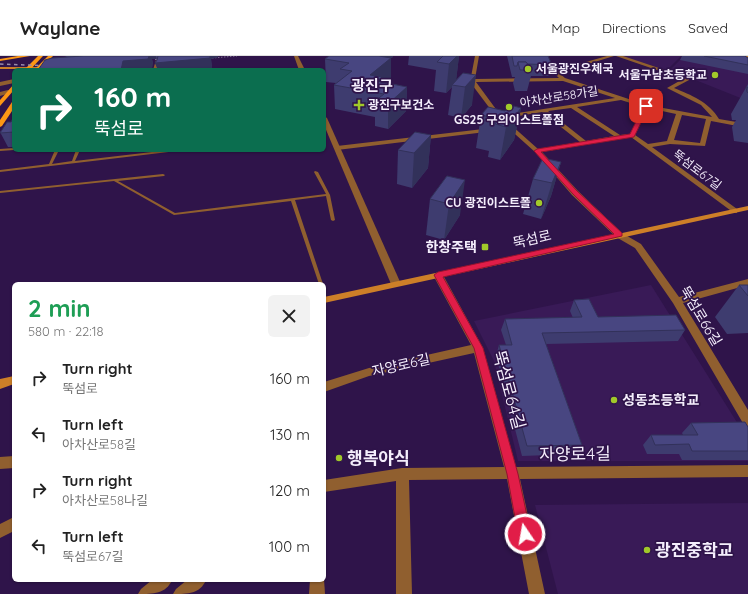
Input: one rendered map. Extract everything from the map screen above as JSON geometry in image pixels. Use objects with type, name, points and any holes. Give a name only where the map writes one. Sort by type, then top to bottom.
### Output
[{"type":"main road","points":[[0,61],[28,56]]},
{"type":"main road","points":[[30,67],[41,56]]},
{"type":"main road","points":[[40,67],[51,56]]},
{"type":"main road","points":[[742,56],[748,57]]},
{"type":"main road","points":[[0,61],[30,67]]},
{"type":"main road","points":[[0,67],[13,63]]},
{"type":"main road","points":[[0,67],[53,66]]},
{"type":"main road","points":[[0,104],[12,88]]},
{"type":"main road","points":[[0,125],[12,106]]},
{"type":"main road","name":"뚝섬로","points":[[326,298],[748,208]]},
{"type":"main road","points":[[0,384],[12,381]]},
{"type":"street","points":[[296,56],[301,68]]},
{"type":"street","points":[[477,56],[472,81],[563,79],[646,106],[748,126]]},
{"type":"street","points":[[563,79],[556,72],[612,56]]},
{"type":"street","points":[[618,56],[687,79],[670,88],[696,100],[714,112],[717,120]]},
{"type":"street","points":[[156,68],[158,61]]},
{"type":"street","name":"뚝섬로66길","points":[[472,81],[499,117],[537,151],[575,193],[620,235],[638,246],[677,301],[748,422]]},
{"type":"street","points":[[0,84],[12,82]]},
{"type":"street","points":[[0,94],[8,92]]},
{"type":"street","name":"아차산로58가길","points":[[499,117],[622,98]]},
{"type":"street","points":[[572,106],[619,137]]},
{"type":"street","points":[[537,151],[632,135],[646,106]]},
{"type":"street","points":[[542,110],[585,143]]},
{"type":"street","points":[[670,142],[680,112]]},
{"type":"street","name":"뚝섬로67길","points":[[646,146],[670,142],[703,145],[709,118]]},
{"type":"street","points":[[326,123],[396,284]]},
{"type":"street","points":[[337,148],[511,128]]},
{"type":"street","name":"뚝섬로67길","points":[[632,135],[734,211]]},
{"type":"street","name":"뚝섬로64길","points":[[438,275],[478,348],[512,474],[537,594]]},
{"type":"street","points":[[677,301],[748,282]]},
{"type":"street","name":"자양로6길","points":[[326,386],[369,372],[478,348]]},
{"type":"street","points":[[0,463],[12,462]]},
{"type":"street","name":"자양로4길","points":[[326,486],[402,474],[748,471]]},
{"type":"street","points":[[402,474],[404,594]]},
{"type":"street","points":[[0,530],[12,525]]},
{"type":"street","points":[[146,594],[162,582]]},
{"type":"street","points":[[181,594],[196,582]]},
{"type":"street","points":[[317,582],[317,594]]},
{"type":"lane","points":[[0,150],[12,149]]},
{"type":"lane","points":[[50,165],[56,152]]},
{"type":"lane","points":[[73,162],[77,152]]},
{"type":"lane","points":[[0,171],[160,152]]},
{"type":"lane","points":[[316,172],[328,195],[333,220]]},
{"type":"lane","points":[[0,192],[163,175]]},
{"type":"lane","points":[[114,180],[174,214],[328,195]]},
{"type":"lane","points":[[293,200],[319,282]]},
{"type":"shaded area","points":[[620,56],[681,56],[667,70]]},
{"type":"shaded area","name":"서울구남초등학교","points":[[684,56],[748,60],[748,101],[669,71]]},
{"type":"shaded area","name":"성동초등학교","points":[[651,285],[748,440],[748,461],[518,461],[494,361],[474,321]]},
{"type":"shaded area","name":"광진중학교","points":[[748,503],[748,594],[558,594],[535,505]]},
{"type":"building","points":[[83,56],[149,56],[148,59],[123,61],[121,68],[39,68],[45,60],[52,58]]},
{"type":"building","points":[[158,56],[210,56],[210,58],[155,63]]},
{"type":"building","points":[[329,56],[379,56],[391,58],[370,75],[382,77],[377,81],[407,87],[388,104],[375,101],[384,94],[334,85],[352,71],[340,69],[349,63],[325,59]]},
{"type":"building","points":[[443,56],[457,56],[449,64],[437,62]]},
{"type":"building","points":[[512,56],[548,56],[552,65],[518,62],[517,66],[514,66]]},
{"type":"building","points":[[704,56],[745,56],[748,58],[748,65]]},
{"type":"building","points":[[518,62],[526,62],[532,70],[520,70]]},
{"type":"building","points":[[463,73],[476,75],[465,87],[452,85]]},
{"type":"building","points":[[510,105],[521,108],[506,127],[495,124],[499,119],[481,115],[488,107],[505,111]]},
{"type":"building","points":[[12,120],[12,132],[0,133],[7,122],[11,122]]},
{"type":"building","points":[[415,132],[431,135],[414,153],[398,150]]},
{"type":"building","points":[[543,158],[561,162],[552,183],[533,179]]},
{"type":"building","points":[[447,176],[465,180],[449,204],[430,199]]},
{"type":"building","points":[[739,285],[748,285],[748,296]]},
{"type":"building","points":[[589,299],[598,317],[676,315],[685,330],[542,333],[582,445],[527,446],[499,345],[512,345],[505,319],[582,317],[574,300]]},
{"type":"building","points":[[745,422],[748,427],[748,451],[692,451],[689,444],[655,445],[651,435],[698,435],[691,423]]},
{"type":"railway","points":[[141,60],[193,56]]},
{"type":"railway","points":[[0,64],[52,66]]},
{"type":"place","name":"서울광진우체국","points":[[528,69]]},
{"type":"place","name":"서울구남초등학교","points":[[715,75]]},
{"type":"place","name":"광진구보건소","points":[[359,105]]},
{"type":"place","name":"GS25 구의이스트폴점","points":[[509,107]]},
{"type":"place","name":"CU 광진이스트폴","points":[[539,203]]},
{"type":"place","name":"한창주택","points":[[485,247]]},
{"type":"place","name":"성동초등학교","points":[[614,400]]},
{"type":"place","name":"행복야식","points":[[339,458]]},
{"type":"place","name":"광진중학교","points":[[647,550]]},
{"type":"district","name":"광진구","points":[[372,86]]},
{"type":"route","points":[[525,534],[512,474],[478,348],[438,275],[620,235],[575,193],[537,151],[632,135],[646,106]]}]
